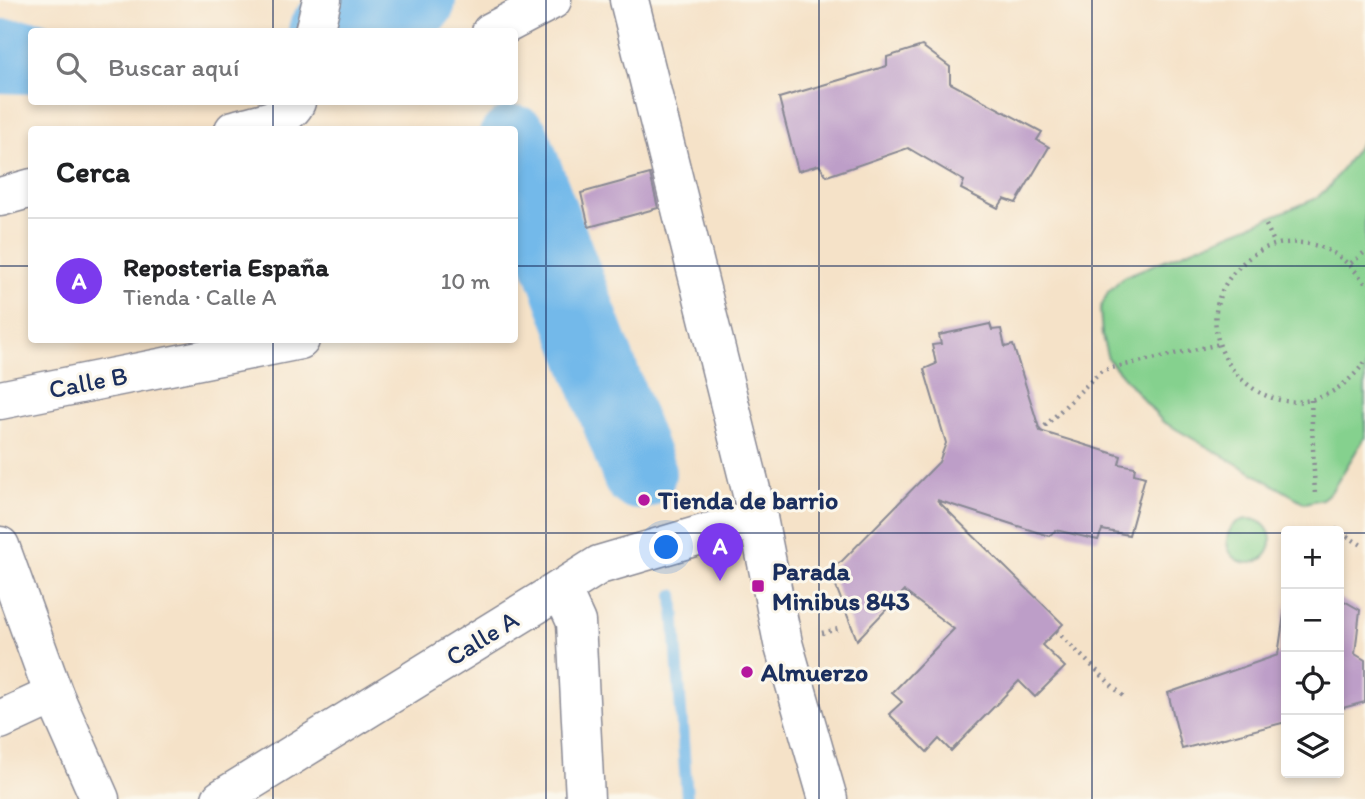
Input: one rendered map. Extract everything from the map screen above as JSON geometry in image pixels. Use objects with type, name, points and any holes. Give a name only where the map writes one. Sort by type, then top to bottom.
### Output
[{"type":"street","points":[[315,28],[322,0]]},
{"type":"street","points":[[499,28],[552,0]]},
{"type":"street","points":[[629,0],[758,518],[783,643],[828,799]]},
{"type":"street","points":[[247,126],[279,116],[298,105]]},
{"type":"street","points":[[0,197],[28,189]]},
{"type":"street","name":"Calle B","points":[[0,400],[285,343]]},
{"type":"street","name":"Calle A","points":[[221,799],[599,565],[758,518]]},
{"type":"street","points":[[0,546],[54,695],[100,799]]},
{"type":"street","points":[[561,589],[576,622],[585,799]]},
{"type":"street","points":[[0,720],[54,695]]},
{"type":"path","points":[[1266,225],[1275,244]]},
{"type":"path","points":[[1365,283],[1351,263],[1328,248],[1302,242],[1275,244],[1250,255],[1231,275],[1219,299],[1215,326],[1221,353],[1235,374],[1255,391],[1279,401],[1311,400],[1329,395],[1351,380],[1365,362]]},
{"type":"path","points":[[1351,263],[1365,252]]},
{"type":"path","points":[[1040,431],[1102,370],[1220,344]]},
{"type":"path","points":[[1311,400],[1315,496]]},
{"type":"path","points":[[1344,534],[1365,547]]},
{"type":"path","points":[[1056,631],[1126,699]]},
{"type":"green space","points":[[1365,137],[1365,437],[1331,492],[1322,499],[1305,503],[1162,421],[1108,359],[1102,336],[1100,309],[1108,292],[1123,277],[1315,199],[1328,188]]},
{"type":"green space","points":[[1249,519],[1265,525],[1271,541],[1265,557],[1249,563],[1233,557],[1227,541],[1233,525]]},
{"type":"building","points":[[922,46],[950,67],[950,83],[1042,132],[1037,140],[1049,147],[1016,203],[1004,199],[998,208],[961,189],[964,181],[908,148],[827,176],[819,165],[798,171],[779,98],[887,66],[887,57]]},
{"type":"building","points":[[650,174],[658,208],[589,227],[581,193]]},
{"type":"building","points":[[990,324],[992,330],[1001,329],[1005,347],[1013,345],[1040,431],[1121,456],[1119,464],[1135,467],[1134,474],[1145,477],[1129,535],[1102,530],[1098,540],[1056,530],[1049,536],[937,500],[1063,624],[1042,645],[1065,667],[1035,697],[1019,681],[951,751],[939,739],[927,752],[889,714],[902,702],[892,693],[954,629],[904,591],[857,640],[829,569],[842,561],[939,462],[946,443],[924,369],[936,364],[932,345],[941,344],[939,335]]},
{"type":"building","points":[[1344,601],[1360,610],[1355,654],[1365,660],[1365,702],[1344,708]]},
{"type":"building","points":[[1281,635],[1281,723],[1182,749],[1168,693],[1278,655]]},
{"type":"waterway","points":[[337,28],[419,0]]},
{"type":"waterway","points":[[0,56],[28,57]]},
{"type":"waterway","points":[[518,153],[639,473]]},
{"type":"waterway","points":[[673,595],[687,799]]},
{"type":"place","name":"Tienda de barrio","points":[[644,500]]},
{"type":"place","name":"Reposteria España","points":[[720,581]]},
{"type":"place","name":"Parada Minibus 843","points":[[758,586]]},
{"type":"place","name":"Almuerzo","points":[[747,672]]}]
